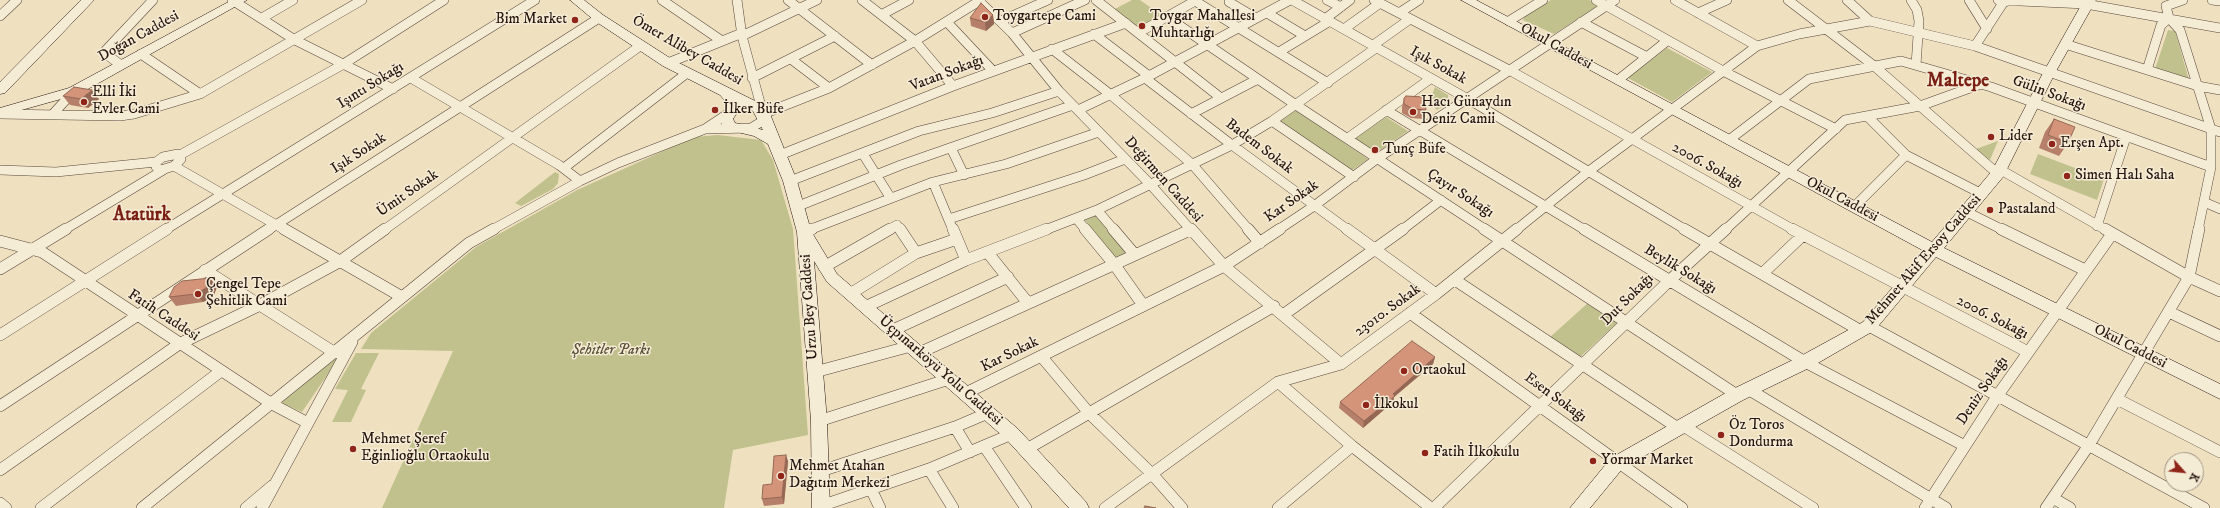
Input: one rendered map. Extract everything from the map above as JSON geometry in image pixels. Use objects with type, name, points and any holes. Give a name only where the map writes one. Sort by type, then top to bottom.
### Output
[{"type":"main road","points":[[0,90],[88,0]]},
{"type":"main road","name":"Ömer Alibey Caddesi","points":[[576,0],[599,18],[668,63],[759,110]]},
{"type":"main road","name":"Doğan Caddesi","points":[[0,113],[74,91],[236,1]]},
{"type":"main road","name":"Okul Caddesi","points":[[1474,1],[1671,109],[1935,250],[2220,392]]},
{"type":"main road","name":"Mehmet Akif Ersoy Caddesi","points":[[1579,508],[1617,463],[1743,392],[1805,362],[1865,328],[1935,250],[2000,172],[2049,74],[2088,2]]},
{"type":"main road","points":[[726,93],[735,103],[728,115],[727,123],[734,128],[758,133],[777,148]]},
{"type":"main road","name":"Urzu Bey Caddesi","points":[[759,110],[777,148],[790,181],[804,232],[815,372],[821,471],[821,507]]},
{"type":"main road","name":"Üçpınarköyü Yolu Caddesi","points":[[804,232],[832,278],[1012,434],[1080,508]]},
{"type":"street","points":[[0,16],[17,0]]},
{"type":"street","points":[[121,65],[107,54],[106,50],[153,0]]},
{"type":"street","points":[[262,18],[293,0]]},
{"type":"street","points":[[0,113],[120,116],[134,114],[200,94],[362,0]]},
{"type":"street","points":[[0,170],[56,172],[156,162],[166,155],[180,155],[342,64],[444,0]]},
{"type":"street","name":"Işıntı Sokağı","points":[[0,335],[222,194],[535,0]]},
{"type":"street","points":[[662,0],[722,41]]},
{"type":"street","points":[[705,129],[739,129],[756,125],[760,122],[759,110],[742,34],[737,0]]},
{"type":"street","points":[[788,0],[872,65]]},
{"type":"street","points":[[668,63],[742,34],[817,0]]},
{"type":"street","points":[[862,0],[915,41],[953,86]]},
{"type":"street","points":[[881,15],[909,0]]},
{"type":"street","points":[[142,508],[469,243],[580,181],[618,163],[705,129],[740,107],[759,110],[829,88],[915,41],[980,0]]},
{"type":"street","name":"Değirmen Caddesi","points":[[980,0],[1012,33],[1059,91],[1150,184],[1224,266],[1274,306],[1341,364]]},
{"type":"street","points":[[1001,21],[1048,0]]},
{"type":"street","points":[[1012,33],[1085,0]]},
{"type":"street","points":[[1096,0],[1221,98]]},
{"type":"street","points":[[796,207],[876,175],[951,148],[1076,108],[1111,95],[1291,0]]},
{"type":"street","name":"Işık Sokak","points":[[1291,0],[1468,99],[1709,244],[1762,274],[1998,395],[2204,508]]},
{"type":"street","points":[[1327,0],[1341,7]]},
{"type":"street","points":[[1279,52],[1328,20],[1350,0]]},
{"type":"street","points":[[1398,13],[1419,0]]},
{"type":"street","points":[[1509,21],[1543,0]]},
{"type":"street","points":[[1596,0],[1723,71],[1836,129]]},
{"type":"street","name":"Kar Sokak","points":[[966,393],[1224,266],[1354,178],[1378,158],[1511,71],[1615,0]]},
{"type":"street","points":[[1675,0],[1757,46],[1828,29],[1870,21],[1975,46],[2049,74],[2216,130]]},
{"type":"street","points":[[1698,13],[1727,0]]},
{"type":"street","points":[[1788,0],[1828,29],[1873,65],[2000,172],[2189,277],[2220,291]]},
{"type":"street","points":[[1847,0],[1870,21]]},
{"type":"street","points":[[1911,0],[1917,10],[1919,33],[1916,66]]},
{"type":"street","points":[[1970,0],[1987,29]]},
{"type":"street","points":[[1998,0],[2088,2],[2220,28]]},
{"type":"street","points":[[1975,46],[2003,3],[2009,0]]},
{"type":"street","points":[[2070,508],[2049,503],[2089,445],[2145,354],[2189,277],[2211,167],[2216,130],[2198,86],[2180,30],[2168,18],[2166,6],[2183,0]]},
{"type":"street","points":[[2212,0],[2220,1]]},
{"type":"street","points":[[236,1],[295,40],[393,89]]},
{"type":"street","points":[[1138,33],[1195,1],[1240,27],[1328,83]]},
{"type":"street","points":[[1214,11],[1231,1],[1256,18]]},
{"type":"street","points":[[1344,29],[1377,1]]},
{"type":"street","name":"2006. Sokağı","points":[[1377,1],[1511,71],[1751,207],[1902,288],[2028,352]]},
{"type":"street","points":[[1267,13],[1305,36]]},
{"type":"street","name":"Çayır Sokağı","points":[[1167,17],[1296,105],[1627,322],[1927,503],[1946,508]]},
{"type":"street","name":"Işık Sokak","points":[[0,406],[205,270],[599,18]]},
{"type":"street","points":[[2147,70],[2161,25],[2168,18]]},
{"type":"street","points":[[866,307],[966,260],[988,253],[1098,210],[1232,145],[1272,121],[1328,83],[1410,19]]},
{"type":"street","points":[[947,22],[993,71]]},
{"type":"street","points":[[1581,22],[1647,57]]},
{"type":"street","name":"Vatan Sokağı","points":[[777,148],[1126,23]]},
{"type":"street","name":"Badem Sokak","points":[[1094,34],[1191,114],[1314,206],[1436,294]]},
{"type":"street","points":[[752,78],[835,36]]},
{"type":"street","points":[[1618,80],[1667,40]]},
{"type":"street","points":[[2065,44],[2198,86],[2220,90]]},
{"type":"street","name":"Ümit Sokak","points":[[0,470],[179,344],[260,305],[339,262],[640,46]]},
{"type":"street","name":"23010. Sokak","points":[[1105,508],[1278,382],[1341,364],[1455,280],[1545,205],[1589,171],[1757,46]]},
{"type":"street","points":[[1052,50],[1111,95],[1192,164],[1260,243]]},
{"type":"street","points":[[141,54],[200,94]]},
{"type":"street","points":[[791,59],[829,88]]},
{"type":"street","name":"Gülin Sokağı","points":[[1729,140],[1809,79],[1873,65],[1901,61],[1981,84],[2211,167]]},
{"type":"street","points":[[564,168],[687,73]]},
{"type":"street","points":[[411,78],[564,168],[580,181]]},
{"type":"street","points":[[1191,114],[1258,79]]},
{"type":"street","points":[[1348,138],[1430,79]]},
{"type":"street","name":"Dut Sokağı","points":[[1432,508],[1669,281],[1845,120],[1920,106],[1981,84]]},
{"type":"street","name":"Doğan Caddesi","points":[[52,115],[74,91]]},
{"type":"street","points":[[790,181],[863,154],[919,131],[992,113],[1059,91]]},
{"type":"street","name":"Beylik Sokağı","points":[[1386,110],[1805,362],[1964,446]]},
{"type":"street","points":[[1867,116],[1906,155],[1982,194]]},
{"type":"street","points":[[1272,121],[1354,178]]},
{"type":"street","points":[[804,232],[890,197],[933,182],[1006,164],[1099,132]]},
{"type":"street","points":[[2097,226],[2126,137]]},
{"type":"street","points":[[951,148],[964,174]]},
{"type":"street","points":[[863,154],[890,197]]},
{"type":"street","points":[[0,269],[169,168],[181,159],[180,155]]},
{"type":"street","points":[[1854,207],[1906,155]]},
{"type":"street","points":[[949,219],[1084,175],[1125,159]]},
{"type":"street","points":[[156,162],[155,165],[157,169],[169,168],[222,194],[402,297]]},
{"type":"street","points":[[933,182],[966,260]]},
{"type":"street","points":[[1283,315],[1376,250],[1441,200]]},
{"type":"street","points":[[2204,202],[2220,209]]},
{"type":"street","points":[[1098,210],[1135,255]]},
{"type":"street","points":[[1967,212],[2085,270]]},
{"type":"street","points":[[1076,218],[1114,264],[1144,305]]},
{"type":"street","points":[[824,267],[897,225],[916,252]]},
{"type":"street","points":[[815,372],[915,349],[1028,303],[1190,230]]},
{"type":"street","points":[[1762,274],[1803,234]]},
{"type":"street","name":"Deniz Sokağı","points":[[1927,503],[1998,395],[2085,270],[2112,234]]},
{"type":"street","points":[[850,294],[916,252],[957,239]]},
{"type":"street","name":"Fatih Caddesi","points":[[0,241],[34,248],[42,252],[135,316],[272,404],[308,423]]},
{"type":"street","points":[[988,253],[1028,303]]},
{"type":"street","points":[[205,270],[335,353]]},
{"type":"street","points":[[893,330],[1008,277]]},
{"type":"street","points":[[1455,280],[1680,427],[1813,508]]},
{"type":"street","points":[[1027,449],[1274,306]]},
{"type":"street","points":[[2169,312],[2220,336]]},
{"type":"street","name":"Esen Sokağı","points":[[1410,313],[1617,463],[1682,508]]},
{"type":"street","points":[[262,508],[353,338]]},
{"type":"street","points":[[1041,356],[1089,413],[1152,474],[1182,508]]},
{"type":"street","points":[[41,508],[221,371]]},
{"type":"street","points":[[818,421],[949,379]]},
{"type":"street","points":[[1278,382],[1352,446],[1432,508]]},
{"type":"street","points":[[2117,399],[2220,452]]},
{"type":"street","points":[[821,471],[955,427],[988,413]]},
{"type":"street","points":[[955,427],[970,452]]},
{"type":"street","points":[[821,507],[929,469],[1012,434]]},
{"type":"street","points":[[984,446],[1026,508]]},
{"type":"street","points":[[1278,508],[1352,446]]},
{"type":"street","points":[[929,469],[953,508]]},
{"type":"street","points":[[246,508],[277,482]]},
{"type":"street","points":[[870,489],[880,508]]},
{"type":"street","points":[[0,503],[6,508]]},
{"type":"green space","points":[[1132,0],[1140,0],[1164,17],[1140,29],[1113,10]]},
{"type":"green space","points":[[1551,0],[1589,0],[1599,5],[1554,34],[1523,20],[1524,17]]},
{"type":"green space","points":[[2168,30],[2175,31],[2189,80],[2155,69]]},
{"type":"green space","points":[[1667,48],[1712,72],[1672,102],[1628,78]]},
{"type":"green space","points":[[1435,87],[1448,95],[1448,103],[1437,110],[1433,106],[1428,105]]},
{"type":"green space","points":[[1296,110],[1368,159],[1351,171],[1278,121]]},
{"type":"green space","points":[[1386,117],[1408,131],[1376,153],[1354,139]]},
{"type":"green space","name":"Şehitler Parkı","points":[[718,135],[761,140],[773,160],[793,229],[808,435],[733,450],[724,508],[382,508],[453,351],[361,349],[371,333],[476,247],[577,190],[694,137]]},
{"type":"green space","points":[[1998,141],[1990,160],[1976,149]]},
{"type":"green space","name":"Simen Halı Saha","points":[[2038,154],[2104,179],[2097,200],[2030,174]]},
{"type":"green space","points":[[555,172],[559,174],[558,183],[553,189],[521,206],[515,203]]},
{"type":"green space","points":[[1097,215],[1128,253],[1116,258],[1085,220]]},
{"type":"green space","points":[[1589,302],[1619,321],[1579,358],[1549,338]]},
{"type":"green space","points":[[356,353],[379,353],[361,389],[366,390],[351,422],[332,422],[348,390],[335,389]]},
{"type":"green space","points":[[337,355],[340,356],[302,412],[280,402]]},
{"type":"building","points":[[981,3],[993,15],[985,22],[970,18]]},
{"type":"building","points":[[74,87],[92,90],[81,99],[63,96]]},
{"type":"building","points":[[1406,96],[1424,97],[1426,110],[1413,109],[1404,104],[1404,98]]},
{"type":"building","points":[[2054,119],[2075,127],[2068,143],[2048,135]]},
{"type":"building","points":[[210,278],[206,288],[196,294],[169,297],[174,287],[182,281]]},
{"type":"building","points":[[1412,341],[1435,357],[1393,394],[1395,396],[1364,421],[1340,402]]},
{"type":"building","name":"Mehmet Atahan Dağıtım Merkezi","points":[[786,455],[782,497],[762,499],[763,485],[772,484],[774,456]]},
{"type":"building","points":[[1145,506],[1156,508],[1144,508]]},
{"type":"place","name":"Toygartepe Cami","points":[[985,17]]},
{"type":"place","name":"Bim Market","points":[[575,20]]},
{"type":"place","name":"Toygar Mahallesi Muhtarlığı","points":[[1142,26]]},
{"type":"place","name":"Elli İki Evler Cami","points":[[84,102]]},
{"type":"place","name":"İlker Büfe","points":[[715,110]]},
{"type":"place","name":"Hacı Günaydın Deniz Camii","points":[[1413,112]]},
{"type":"place","name":"Lider","points":[[1991,137]]},
{"type":"place","name":"Erşen Apt.","points":[[2052,144]]},
{"type":"place","name":"Tunç Büfe","points":[[1375,150]]},
{"type":"place","name":"Simen Halı Saha","points":[[2067,176]]},
{"type":"place","name":"Pastaland","points":[[1990,210]]},
{"type":"place","name":"Çengel Tepe Şehitlik Cami","points":[[198,294]]},
{"type":"place","name":"Ortaokul","points":[[1404,371]]},
{"type":"place","name":"İlkokul","points":[[1366,405]]},
{"type":"place","name":"Öz Toros Dondurma","points":[[1721,435]]},
{"type":"place","name":"Mehmet Şeref Eğinlioğlu Ortaokulu","points":[[353,449]]},
{"type":"place","name":"Fatih İlkokulu","points":[[1425,453]]},
{"type":"place","name":"Yörmar Market","points":[[1593,461]]},
{"type":"place","name":"Mehmet Atahan Dağıtım Merkezi","points":[[781,476]]},
{"type":"district","name":"Maltepe","points":[[1958,82]]},
{"type":"district","name":"Atatürk","points":[[142,216]]}]
